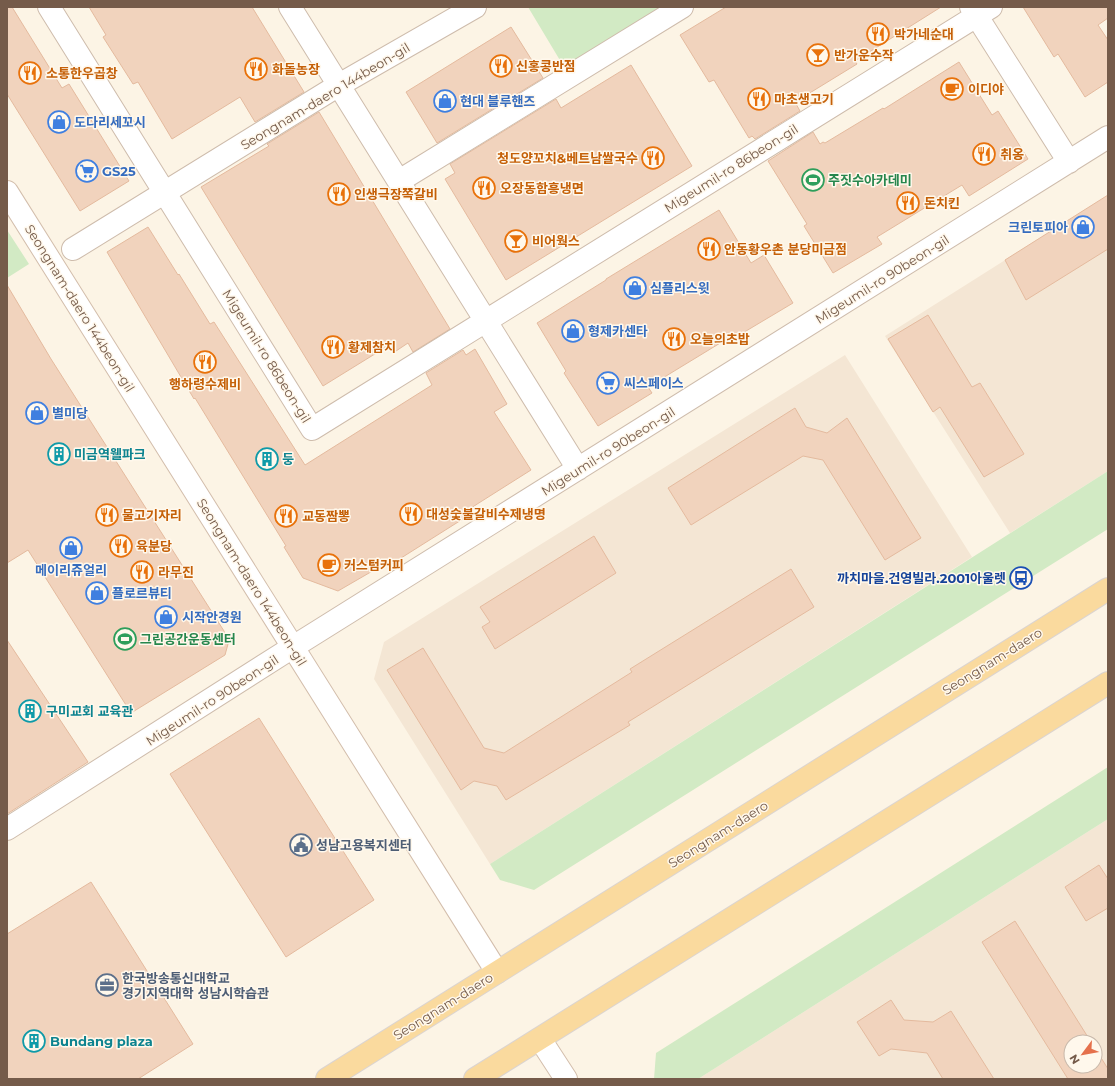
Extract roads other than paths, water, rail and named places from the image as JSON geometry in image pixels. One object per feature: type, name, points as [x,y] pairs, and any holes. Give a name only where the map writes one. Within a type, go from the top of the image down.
[{"type":"main road","name":"Seongnam-daero","points":[[327,1079],[1108,588]]},
{"type":"main road","points":[[475,1079],[1108,684]]},
{"type":"street","points":[[49,7],[165,192]]},
{"type":"street","points":[[290,7],[578,469]]},
{"type":"street","name":"Seongnam-daero 144beon-gil","points":[[73,249],[339,86],[475,7]]},
{"type":"street","points":[[399,181],[682,7]]},
{"type":"street","points":[[979,10],[1069,162]]},
{"type":"street","name":"Migeumil-ro 86beon-gil","points":[[165,192],[312,429],[979,10]]},
{"type":"street","name":"Migeumil-ro 90beon-gil","points":[[7,829],[1108,137]]},
{"type":"street","name":"Seongnam-daero 144beon-gil","points":[[7,192],[497,972]]},
{"type":"street","points":[[540,1039],[566,1079]]},
{"type":"place","name":"박가네순대","points":[[878,34]]},
{"type":"place","name":"반가운수작","points":[[818,55]]},
{"type":"place","name":"신홍콩반점","points":[[501,66]]},
{"type":"place","name":"화돌농장","points":[[256,69]]},
{"type":"place","name":"소통한우곱창","points":[[30,73]]},
{"type":"place","name":"이디야","points":[[952,89]]},
{"type":"place","name":"마초생고기","points":[[759,99]]},
{"type":"place","name":"현대 블루핸즈","points":[[445,101]]},
{"type":"place","name":"도다리세꼬시","points":[[59,122]]},
{"type":"place","name":"취옹","points":[[984,154]]},
{"type":"place","name":"청도양꼬치&베트남쌀국수","points":[[653,158]]},
{"type":"place","name":"GS25","points":[[87,171]]},
{"type":"place","name":"주짓수아카데미","points":[[813,180]]},
{"type":"place","name":"오장동함흥냉면","points":[[484,188]]},
{"type":"place","name":"인생극장쪽갈비","points":[[339,194]]},
{"type":"place","name":"돈치킨","points":[[908,203]]},
{"type":"place","name":"크린토피아","points":[[1083,227]]},
{"type":"place","name":"비어웍스","points":[[516,241]]},
{"type":"place","name":"안동황우촌 분당미금점","points":[[709,249]]},
{"type":"place","name":"심플리스윗","points":[[635,288]]},
{"type":"place","name":"형제카센타","points":[[573,331]]},
{"type":"place","name":"오늘의초밥","points":[[674,339]]},
{"type":"place","name":"황제참치","points":[[333,347]]},
{"type":"place","name":"행하령수제비","points":[[205,362]]},
{"type":"place","name":"씨스페이스","points":[[608,383]]},
{"type":"place","name":"별미당","points":[[37,413]]},
{"type":"place","name":"미금역웰파크","points":[[59,454]]},
{"type":"place","name":"둥","points":[[267,459]]},
{"type":"place","name":"대성숯불갈비수제냉명","points":[[411,514]]},
{"type":"place","name":"물고기자리","points":[[107,515]]},
{"type":"place","name":"교동짬뽕","points":[[286,516]]},
{"type":"place","name":"육분당","points":[[121,546]]},
{"type":"place","name":"메이리쥬얼리","points":[[71,548]]},
{"type":"place","name":"커스텀커피","points":[[329,565]]},
{"type":"place","name":"라무진","points":[[142,572]]},
{"type":"place","name":"까치마을.건영빌라.2001아울렛","points":[[1021,578]]},
{"type":"place","name":"플로르뷰티","points":[[97,593]]},
{"type":"place","name":"시작안경원","points":[[166,617]]},
{"type":"place","name":"그린공간운동센터","points":[[125,639]]},
{"type":"place","name":"구미교회 교육관","points":[[30,711]]},
{"type":"place","name":"성남고용복지센터","points":[[301,845]]},
{"type":"place","name":"한국방송통신대학교 경기지역대학 성남시학습관","points":[[107,985]]},
{"type":"place","name":"Bundang plaza","points":[[34,1041]]}]
